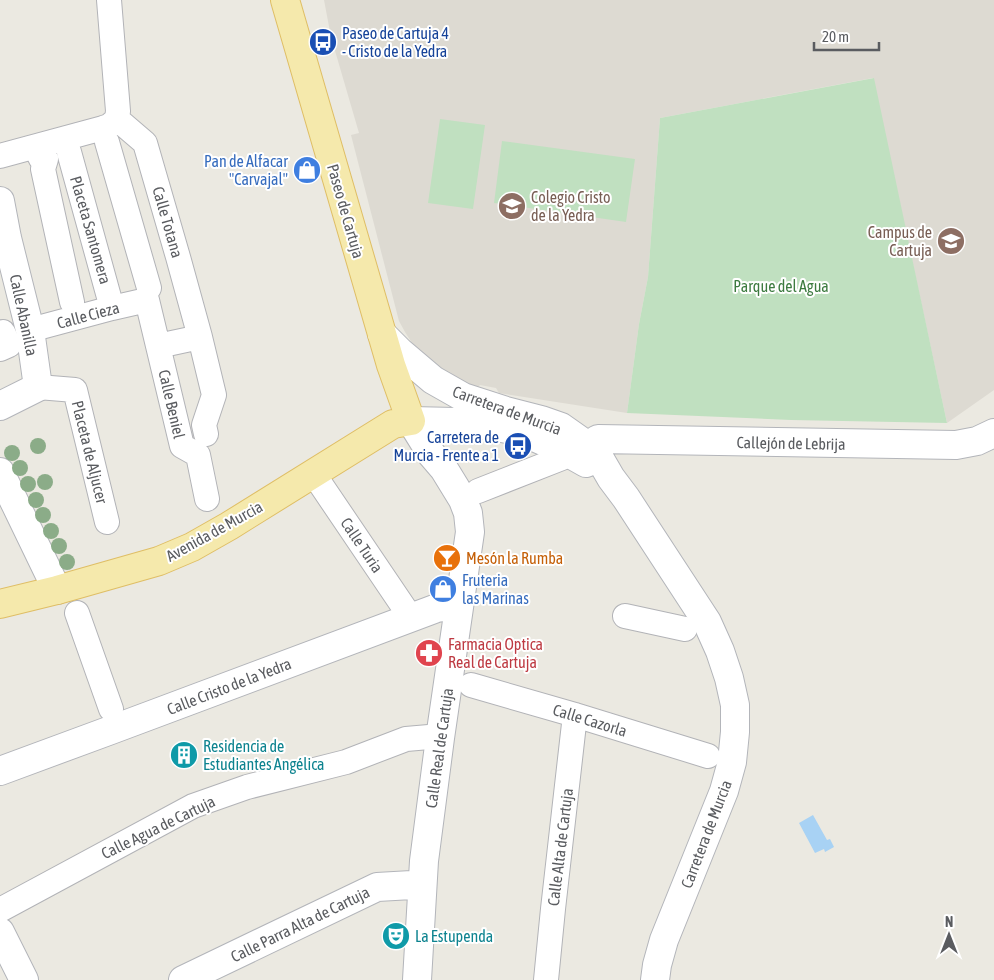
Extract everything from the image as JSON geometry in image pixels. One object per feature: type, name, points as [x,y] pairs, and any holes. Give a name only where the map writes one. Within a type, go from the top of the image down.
[{"type":"main road","name":"Paseo de Cartuja","points":[[285,0],[391,365],[411,421]]},
{"type":"main road","name":"Avenida de Murcia","points":[[0,604],[159,561],[192,547],[393,424],[411,421]]},
{"type":"street","points":[[0,156],[103,128],[109,126],[117,119],[118,111],[109,0]]},
{"type":"street","name":"Calle Totana","points":[[117,119],[145,143],[200,337],[214,395],[204,425],[206,434]]},
{"type":"street","name":"Calle Beniel","points":[[107,142],[147,285],[158,346],[182,446],[198,455],[207,498]]},
{"type":"street","name":"Placeta Santomera","points":[[39,155],[41,160],[46,159],[43,168],[72,302]]},
{"type":"street","name":"Placeta Santomera","points":[[71,159],[112,308]]},
{"type":"street","name":"Calle Abanilla","points":[[0,201],[7,238],[30,330],[38,387]]},
{"type":"street","name":"Calle Cieza","points":[[30,330],[112,308],[147,285],[173,258]]},
{"type":"street","points":[[0,334],[2,332],[9,345],[0,349]]},
{"type":"street","name":"Carretera de Murcia","points":[[382,334],[433,380],[463,397],[561,427],[588,446],[600,459],[610,478],[626,498],[707,622],[720,651],[735,705],[732,762],[724,791],[664,940],[655,980]]},
{"type":"street","points":[[158,346],[200,337]]},
{"type":"street","points":[[0,406],[38,387]]},
{"type":"street","name":"Placeta de Aljucer","points":[[38,387],[75,390],[106,522]]},
{"type":"street","name":"Carretera de Murcia","points":[[411,421],[455,422],[493,426],[525,433],[563,450],[610,478]]},
{"type":"street","name":"Calle Real de Cartuja","points":[[411,421],[463,500],[468,513],[470,532],[424,861],[417,980]]},
{"type":"street","points":[[441,465],[443,442],[448,430],[455,422]]},
{"type":"street","name":"Carretera de Murcia","points":[[525,433],[541,431],[588,446]]},
{"type":"street","name":"Callejón de Lebrija","points":[[588,446],[598,439],[956,445],[977,441],[994,433]]},
{"type":"street","points":[[478,491],[562,458]]},
{"type":"street","points":[[0,472],[57,590]]},
{"type":"street","name":"Calle Turia","points":[[313,473],[405,609],[408,618]]},
{"type":"street","name":"Calle Cristo de la Yedra","points":[[0,771],[408,618],[437,608],[458,608]]},
{"type":"street","points":[[77,613],[111,709]]},
{"type":"street","points":[[625,616],[685,629]]},
{"type":"street","name":"Calle Cazorla","points":[[471,685],[708,756]]},
{"type":"street","name":"Calle Alta de Cartuja","points":[[546,980],[576,715]]},
{"type":"street","name":"Calle Agua de Cartuja","points":[[0,910],[194,806],[247,786],[346,762],[406,739],[429,736],[440,738]]},
{"type":"street","name":"Calle Parra Alta de Cartuja","points":[[183,980],[377,887],[422,886]]},
{"type":"street","points":[[0,932],[24,980]]},
{"type":"shaded area","name":"Colegio Cristo de la Yedra","points":[[324,0],[994,0],[994,390],[947,423],[873,78],[660,118],[648,277],[639,324],[627,413],[499,393],[496,388],[480,385],[478,387],[445,374],[414,346],[399,321],[351,135],[359,133],[331,37]]},
{"type":"green space","name":"Parque del Agua","points":[[874,78],[947,423],[791,420],[627,413],[639,324],[648,277],[660,118]]},
{"type":"green space","points":[[440,119],[485,125],[473,209],[428,203]]},
{"type":"green space","points":[[502,141],[635,159],[626,222],[494,203]]},
{"type":"water","points":[[813,815],[827,840],[830,839],[834,847],[825,852],[824,849],[815,853],[799,823]]},
{"type":"place","name":"Paseo de Cartuja 4 - Cristo de la Yedra","points":[[323,42]]},
{"type":"place","name":"Pan de Alfacar \"Carvajal\"","points":[[307,170]]},
{"type":"place","name":"Colegio Cristo de la Yedra","points":[[512,206]]},
{"type":"place","name":"Campus de Cartuja","points":[[951,241]]},
{"type":"place","name":"Carretera de Murcia - Frente a 1","points":[[518,446]]},
{"type":"place","name":"Mesón la Rumba","points":[[447,558]]},
{"type":"place","name":"Fruteria las Marinas","points":[[443,589]]},
{"type":"place","name":"Farmacia Optica Real de Cartuja","points":[[429,653]]},
{"type":"place","name":"Residencia de Estudiantes Angélica","points":[[184,755]]},
{"type":"place","name":"La Estupenda","points":[[396,936]]}]
